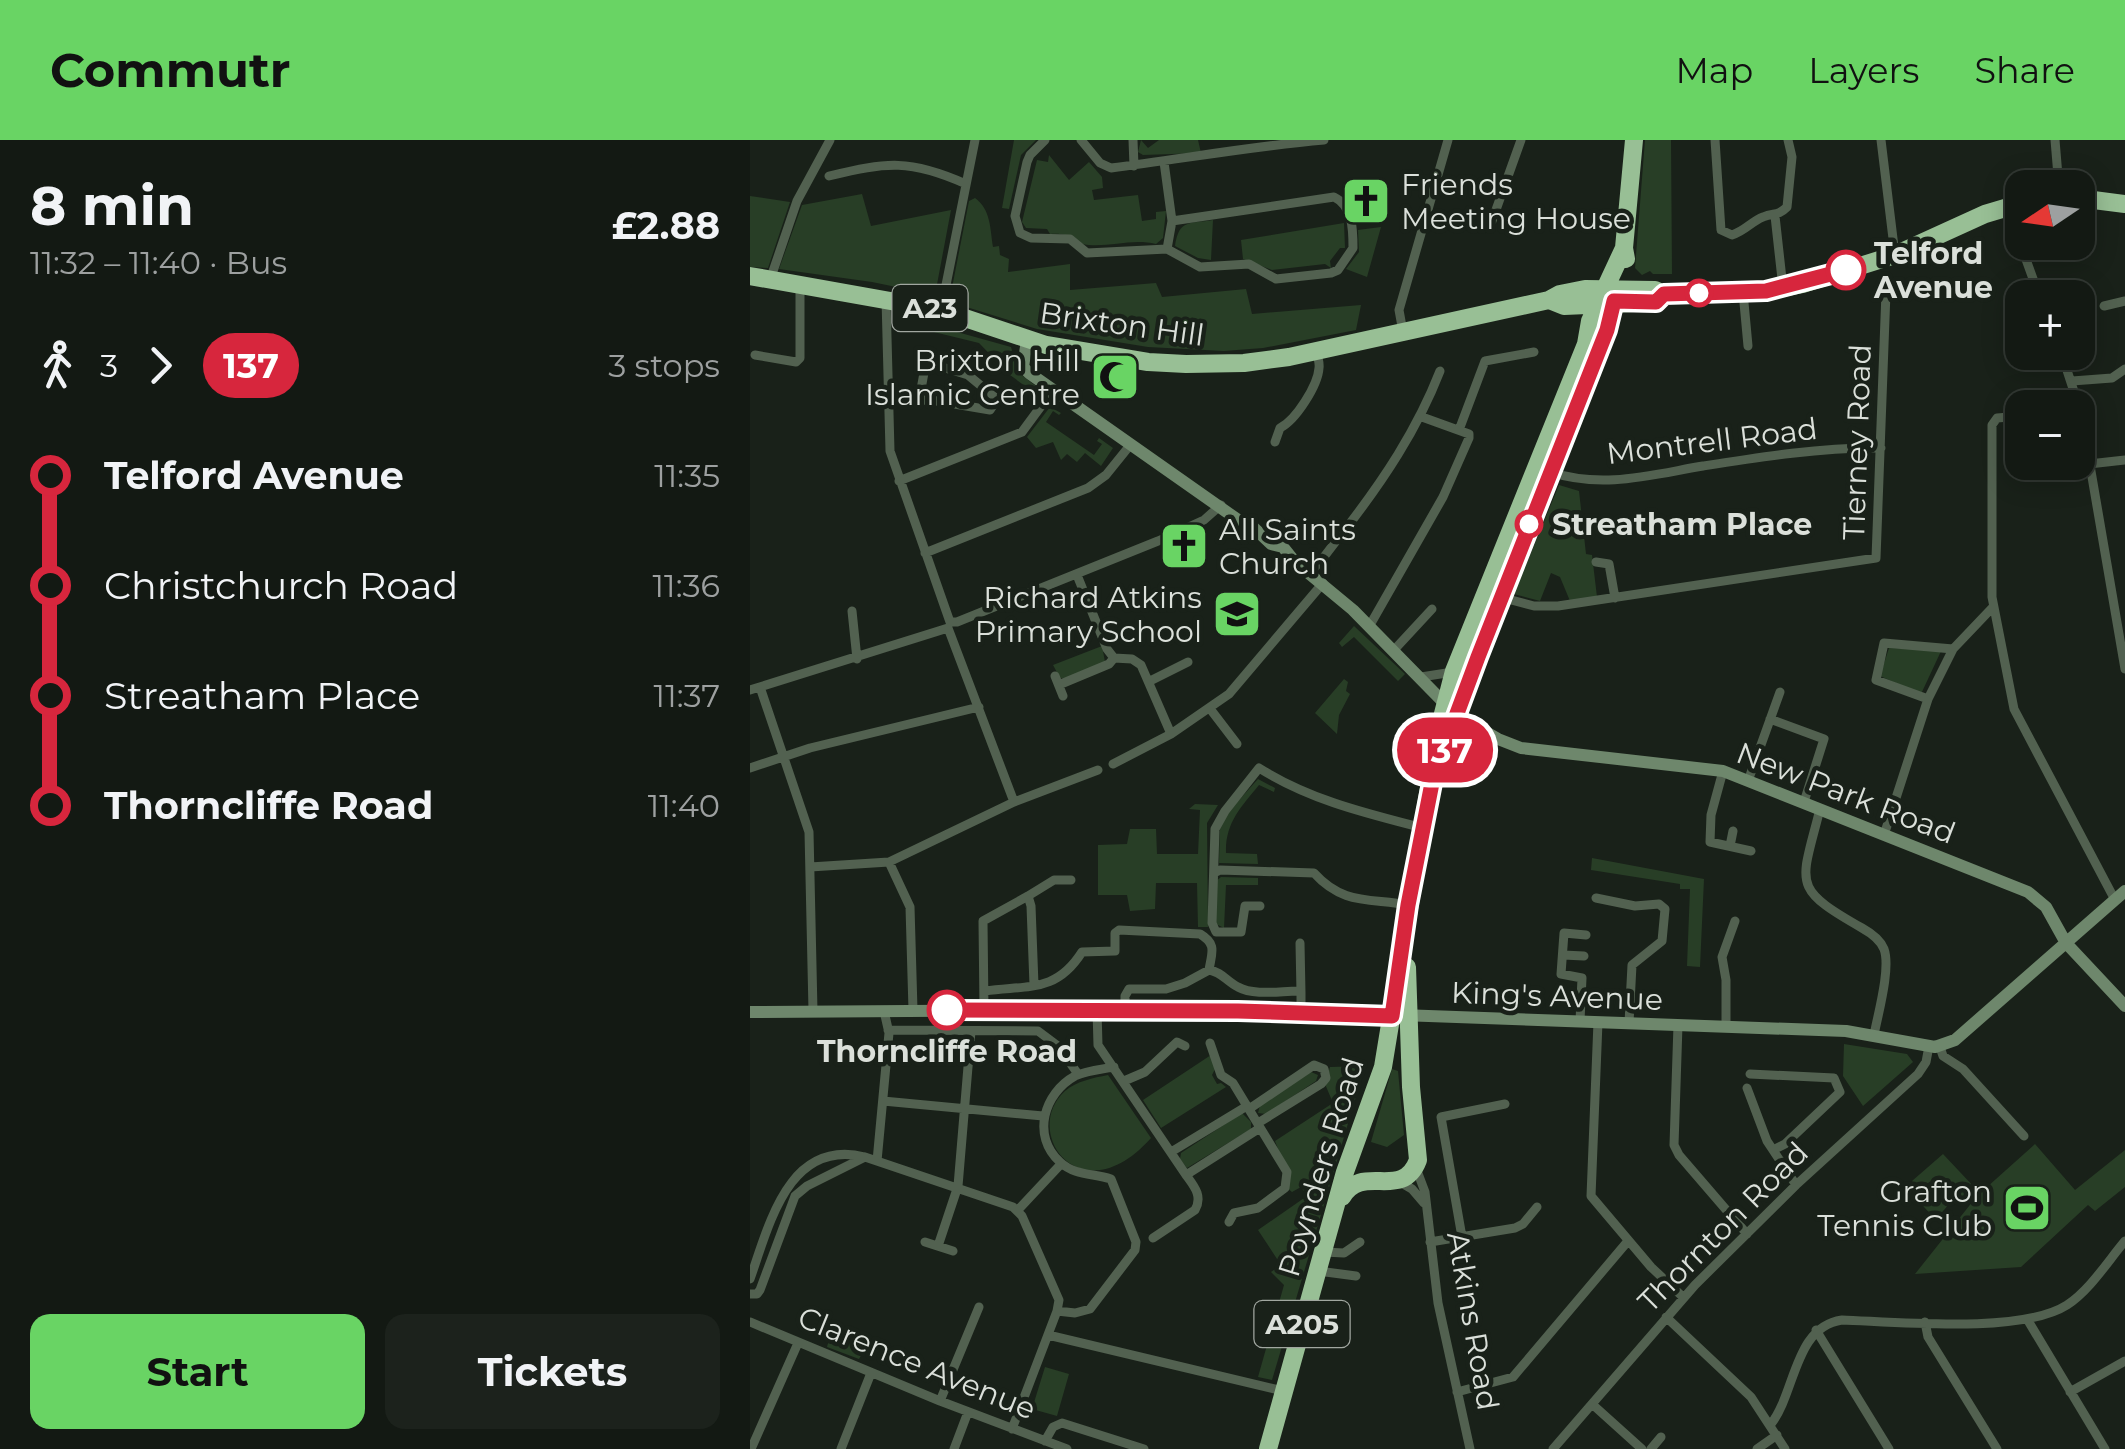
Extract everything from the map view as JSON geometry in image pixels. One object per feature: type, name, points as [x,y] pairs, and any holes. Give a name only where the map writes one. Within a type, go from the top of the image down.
[{"type":"highway","name":"A205","points":[[1449,710],[1586,344],[1609,295],[1624,248],[1634,140]]},
{"type":"highway","points":[[2095,200],[2125,204]]},
{"type":"highway","name":"A23","points":[[1609,295],[1656,302],[1664,294],[1783,288],[1895,255],[2005,209]]},
{"type":"highway","name":"Brixton Hill","points":[[750,276],[800,284],[886,308],[941,310],[1027,340],[1118,357],[1186,364],[1244,363],[1316,351],[1401,324],[1549,300],[1570,291],[1609,295]]},
{"type":"highway","name":"A205","points":[[1449,710],[1454,671],[1550,472],[1607,330],[1609,295]]},
{"type":"highway","name":"Atkins Road","points":[[1416,1167],[1400,1016],[1407,913],[1449,710]]},
{"type":"highway","name":"Poynders Road","points":[[1268,1449],[1345,1172],[1400,1016]]},
{"type":"highway","points":[[1354,1152],[1367,1175],[1387,1181]]},
{"type":"highway","points":[[1339,1199],[1348,1185],[1355,1182],[1406,1178],[1416,1167]]},
{"type":"main road","name":"New Park Road","points":[[1027,340],[1023,367],[1238,520],[1252,526],[1270,544],[1283,548],[1370,625],[1449,710],[1521,748],[1723,772],[2036,897],[2066,943],[2125,1006]]},
{"type":"main road","points":[[1935,1046],[1955,1040],[2120,895]]},
{"type":"main road","name":"King's Avenue","points":[[750,1012],[1301,1012],[1726,1026],[1874,1034],[1935,1046]]},
{"type":"street","points":[[941,310],[976,140]]},
{"type":"street","points":[[1045,140],[1027,162],[1015,216],[1020,234],[1031,238],[1070,239],[1087,254],[1167,249],[1200,267],[1244,263],[1282,280],[1331,274],[1353,248],[1348,210],[1345,203],[1334,197],[1172,221]]},
{"type":"street","points":[[1080,140],[1103,166],[1120,168],[1240,152],[1266,142],[1324,140]]},
{"type":"street","points":[[1133,140],[1134,166]]},
{"type":"street","points":[[1401,324],[1448,140]]},
{"type":"street","points":[[1492,222],[1520,140]]},
{"type":"street","points":[[1715,140],[1721,230],[1725,234],[1739,233],[1762,217],[1775,216],[1787,207],[1792,157],[1788,140]]},
{"type":"street","points":[[1881,140],[1895,255]]},
{"type":"street","points":[[2054,140],[2057,170]]},
{"type":"street","points":[[770,280],[797,202],[829,141]]},
{"type":"street","points":[[1164,162],[1172,221],[1167,249]]},
{"type":"street","points":[[830,176],[897,163],[941,173],[966,184]]},
{"type":"street","points":[[1775,216],[1783,288]]},
{"type":"street","points":[[755,355],[796,362],[800,358],[800,284]]},
{"type":"street","points":[[1743,292],[1748,346]]},
{"type":"street","name":"Tierney Road","points":[[1493,595],[1544,607],[1874,559],[1878,552],[1886,292]]},
{"type":"street","points":[[2104,306],[2125,300]]},
{"type":"street","points":[[886,308],[890,451],[1014,802]]},
{"type":"street","points":[[1275,442],[1280,428],[1290,423],[1307,398],[1320,368],[1316,351]]},
{"type":"street","points":[[1459,430],[1486,361],[1534,352]]},
{"type":"street","points":[[886,401],[919,400],[990,410],[997,399],[968,375],[926,362],[919,400]]},
{"type":"street","points":[[2072,381],[2112,378],[2125,369]]},
{"type":"street","points":[[1309,573],[1363,506],[1422,417],[1440,370]]},
{"type":"street","points":[[2068,370],[2074,390]]},
{"type":"street","points":[[900,481],[1022,432],[1053,390]]},
{"type":"street","points":[[2005,416],[1992,425],[1993,607],[2017,717],[2120,895]]},
{"type":"street","points":[[1370,625],[1443,498],[1470,438],[1469,434],[1422,417]]},
{"type":"street","points":[[925,554],[1088,488],[1106,475],[1130,444]]},
{"type":"street","name":"Montrell Road","points":[[1550,472],[1618,482],[1731,462],[1881,448]]},
{"type":"street","points":[[2095,463],[2125,460]]},
{"type":"street","points":[[2092,480],[2125,669]]},
{"type":"street","points":[[814,1011],[809,832],[755,688],[857,659],[950,625],[1204,520],[1221,505]]},
{"type":"street","points":[[1596,562],[1609,564],[1615,598]]},
{"type":"street","points":[[1077,575],[1114,658],[1138,662],[1171,734]]},
{"type":"street","points":[[1113,764],[1211,710],[1323,583]]},
{"type":"street","points":[[1884,834],[1928,699],[1953,649],[1993,607]]},
{"type":"street","points":[[1394,650],[1432,609]]},
{"type":"street","points":[[852,611],[857,659]]},
{"type":"street","points":[[1928,699],[1876,680],[1884,644],[1953,649]]},
{"type":"street","points":[[1063,696],[1058,680],[1110,664],[1114,658]]},
{"type":"street","points":[[1150,681],[1188,662]]},
{"type":"street","points":[[1421,677],[1438,677],[1454,671]]},
{"type":"street","points":[[1748,781],[1780,692]]},
{"type":"street","points":[[750,768],[979,707]]},
{"type":"street","points":[[1211,710],[1237,744]]},
{"type":"street","points":[[1770,718],[1824,739],[1804,802]]},
{"type":"street","points":[[1260,906],[1245,906],[1240,932],[1216,932],[1212,923],[1212,852],[1218,820],[1260,768],[1303,792],[1351,810],[1422,828]]},
{"type":"street","points":[[810,867],[889,862],[1014,802],[1098,770]]},
{"type":"street","points":[[1723,772],[1710,840],[1713,844],[1751,851]]},
{"type":"street","points":[[1820,809],[1806,869],[1808,886],[1816,900],[1871,933],[1885,951],[1874,1034]]},
{"type":"street","points":[[1730,846],[1733,831]]},
{"type":"street","points":[[889,862],[910,907],[913,1010]]},
{"type":"street","points":[[1214,873],[1314,873],[1330,890],[1345,897],[1407,913]]},
{"type":"street","points":[[984,1010],[983,921],[1054,880],[1070,880]]},
{"type":"street","points":[[1028,896],[1032,906],[1034,985]]},
{"type":"street","points":[[1596,898],[1666,908],[1662,941],[1632,965],[1629,1023]]},
{"type":"street","points":[[1726,1026],[1722,956],[1735,921]]},
{"type":"street","points":[[985,990],[1059,979],[1070,971],[1082,952],[1115,951],[1115,932],[1119,930],[1200,934],[1210,940],[1213,952],[1209,970]]},
{"type":"street","points":[[1580,1022],[1582,978],[1561,974],[1562,955],[1564,933],[1586,935]]},
{"type":"street","points":[[1300,943],[1301,1012]]},
{"type":"street","points":[[1562,955],[1584,956]]},
{"type":"street","points":[[1124,1010],[1124,996],[1130,989],[1176,986],[1209,970],[1250,991],[1301,993]]},
{"type":"street","points":[[876,1161],[888,1030],[884,1010]]},
{"type":"street","points":[[1097,1010],[1098,1045],[1197,1191],[1195,1210],[1153,1238]]},
{"type":"street","points":[[1598,1022],[1590,1196],[1684,1298]]},
{"type":"street","points":[[1678,1025],[1674,1145],[1678,1155],[1747,1234]]},
{"type":"street","points":[[888,1030],[1038,1031],[1058,1046],[1078,1074]]},
{"type":"street","points":[[938,1246],[958,1186],[971,1031]]},
{"type":"street","points":[[1124,1081],[1146,1072],[1177,1042],[1186,1046]]},
{"type":"street","points":[[1210,1043],[1221,1076],[1233,1083],[1287,1172],[1285,1188],[1258,1208],[1234,1213],[1229,1222]]},
{"type":"street","points":[[1935,1046],[1962,1069],[2024,1136]]},
{"type":"street","name":"Thornton Road","points":[[1553,1449],[1684,1298],[1796,1185],[1918,1074],[1935,1046]]},
{"type":"street","points":[[1171,1152],[1314,1065],[1324,1069],[1326,1078],[1321,1084],[1186,1175]]},
{"type":"street","points":[[1057,1311],[1075,1313],[1090,1308],[1136,1250],[1111,1180],[1084,1176],[1061,1164],[1044,1135],[1043,1116],[1056,1090],[1078,1074],[1114,1066]]},
{"type":"street","points":[[1750,1074],[1834,1078],[1840,1086],[1836,1098],[1785,1144],[1773,1150]]},
{"type":"street","points":[[1747,1088],[1767,1141],[1796,1185]]},
{"type":"street","points":[[883,1101],[1043,1116]]},
{"type":"street","points":[[1462,1236],[1441,1118],[1505,1104]]},
{"type":"street","points":[[750,1279],[776,1206],[792,1180],[808,1166],[831,1157],[865,1157],[958,1186],[1018,1210],[1058,1300],[1012,1429]]},
{"type":"street","points":[[750,1294],[760,1290],[795,1196],[865,1157]]},
{"type":"street","points":[[1018,1210],[1061,1164]]},
{"type":"street","name":"Atkins Road","points":[[1416,1167],[1424,1192],[1437,1294],[1470,1449]]},
{"type":"street","name":"Atkins Road","points":[[1387,1181],[1412,1189],[1424,1202]]},
{"type":"street","points":[[1430,1242],[1519,1227],[1536,1207]]},
{"type":"street","points":[[1457,1392],[1513,1377],[1628,1241]]},
{"type":"street","points":[[1771,1424],[1816,1330],[1842,1320],[1924,1322],[2027,1318],[2050,1313],[2071,1302],[2125,1241]]},
{"type":"street","points":[[925,1242],[953,1251]]},
{"type":"street","points":[[1324,1252],[1344,1254],[1360,1242]]},
{"type":"street","points":[[1318,1272],[1356,1276]]},
{"type":"street","points":[[940,1401],[979,1307]]},
{"type":"street","points":[[1666,1317],[1740,1386],[1771,1424],[1785,1449]]},
{"type":"street","points":[[2027,1318],[2104,1449]]},
{"type":"street","name":"Clarence Avenue","points":[[750,1322],[1067,1449]]},
{"type":"street","points":[[1924,1322],[1928,1336],[1997,1449]]},
{"type":"street","points":[[1816,1330],[1890,1449]]},
{"type":"street","points":[[1048,1336],[1283,1391]]},
{"type":"street","points":[[751,1449],[798,1343]]},
{"type":"street","points":[[2070,1392],[2125,1361]]},
{"type":"street","points":[[841,1449],[870,1373]]},
{"type":"street","points":[[1592,1404],[1642,1449]]},
{"type":"street","points":[[954,1449],[968,1412]]},
{"type":"street","points":[[1045,1441],[1053,1427],[1062,1424],[1147,1448]]},
{"type":"street","points":[[1757,1449],[1777,1435]]},
{"type":"street","points":[[1651,1449],[1661,1437]]},
{"type":"green space","points":[[1014,140],[1036,140],[1021,155],[1009,209],[1002,208]]},
{"type":"green space","points":[[1141,140],[1148,148],[1159,140],[1198,140],[1201,153],[1143,155],[1138,152]]},
{"type":"green space","points":[[1645,140],[1671,140],[1672,274],[1650,271],[1642,275],[1635,268]]},
{"type":"green space","points":[[1049,155],[1069,180],[1089,162],[1102,177],[1103,188],[1092,190],[1094,200],[1138,195],[1142,221],[1156,219],[1156,212],[1166,211],[1163,238],[1156,244],[1089,245],[1050,234],[1047,229],[1026,228],[1022,222],[1037,160],[1048,162]]},
{"type":"green space","points":[[862,194],[871,226],[951,210],[935,295],[779,269],[802,205]]},
{"type":"green space","points":[[750,196],[790,202],[768,268],[750,267]]},
{"type":"green space","points":[[975,198],[987,214],[993,247],[999,246],[1000,255],[1009,259],[1008,272],[1070,264],[1070,290],[1156,283],[1162,297],[1246,289],[1252,314],[1361,305],[1356,330],[1263,348],[1224,351],[1148,347],[1037,329],[960,305],[950,298],[969,201]]},
{"type":"green space","points":[[1213,220],[1211,260],[1175,246],[1182,227]]},
{"type":"green space","points":[[1344,223],[1345,248],[1340,248],[1330,261],[1331,268],[1325,264],[1272,270],[1243,259],[1241,240]]},
{"type":"green space","points":[[1381,227],[1367,277],[1346,269],[1359,252],[1358,230]]},
{"type":"green space","points":[[896,315],[1011,347],[1019,373],[1042,391],[1040,397],[1010,375],[979,343],[896,326]]},
{"type":"green space","points":[[1050,407],[1061,413],[1053,411],[1046,422],[1094,455],[1102,444],[1097,441],[1099,438],[1113,448],[1101,466],[1085,453],[1077,462],[1067,454],[1061,460],[1053,442],[1036,448],[1027,437]]},
{"type":"green space","points":[[1559,485],[1579,491],[1586,554],[1592,555],[1597,597],[1570,601],[1560,577],[1551,573],[1540,601],[1514,594]]},
{"type":"green space","points":[[1354,626],[1405,674],[1398,681],[1354,637],[1342,647],[1339,643]]},
{"type":"green space","points":[[1102,646],[1105,662],[1060,678],[1053,665]]},
{"type":"green space","points":[[1889,648],[1942,649],[1921,694],[1880,676]]},
{"type":"green space","points":[[1344,679],[1350,694],[1339,715],[1337,734],[1315,713]]},
{"type":"green space","points":[[1258,779],[1275,788],[1274,792],[1259,785],[1246,801],[1231,824],[1226,853],[1257,854],[1258,864],[1219,863],[1220,821]]},
{"type":"green space","points":[[1195,804],[1218,805],[1207,823],[1208,927],[1198,927],[1197,883],[1156,883],[1155,909],[1130,911],[1127,895],[1098,895],[1098,845],[1127,844],[1130,829],[1156,829],[1157,854],[1198,854],[1200,810],[1189,809]]},
{"type":"green space","points":[[1592,858],[1704,879],[1700,967],[1687,966],[1690,889],[1680,889],[1680,884],[1591,870]]},
{"type":"green space","points":[[1221,877],[1258,878],[1258,885],[1226,885],[1224,928],[1216,924],[1216,881]]},
{"type":"green space","points":[[1844,1044],[1907,1054],[1913,1062],[1863,1106],[1843,1076]]},
{"type":"green space","points":[[1211,1055],[1215,1069],[1212,1075],[1217,1084],[1226,1087],[1161,1128],[1143,1100]]},
{"type":"green space","points":[[1365,1066],[1272,1380],[1258,1377],[1284,1285],[1271,1272],[1281,1265],[1258,1230],[1307,1196],[1301,1187],[1292,1192],[1286,1187],[1290,1180],[1275,1141],[1333,1103],[1325,1084],[1330,1067]]},
{"type":"green space","points":[[1392,1069],[1398,1071],[1404,1135],[1387,1147],[1371,1142]]},
{"type":"green space","points":[[1311,1072],[1318,1075],[1316,1081],[1266,1114],[1258,1113],[1260,1105]]},
{"type":"green space","points":[[1108,1075],[1151,1138],[1125,1160],[1102,1170],[1081,1169],[1065,1160],[1054,1145],[1050,1127],[1053,1108],[1070,1088]]},
{"type":"green space","points":[[1242,1113],[1251,1122],[1251,1129],[1187,1168],[1180,1159],[1181,1153]]},
{"type":"green space","name":"Grafton Tennis Club","points":[[2035,1144],[2075,1190],[2125,1150],[2125,1187],[2095,1211],[2088,1205],[2021,1267],[1915,1274],[1977,1196]]},
{"type":"green space","points":[[1943,1154],[1975,1188],[1963,1206],[1953,1199],[1936,1220],[1912,1194],[1918,1188],[1912,1181]]},
{"type":"green space","points":[[832,1328],[869,1342],[859,1359],[827,1347]]},
{"type":"green space","points":[[1045,1367],[1069,1374],[1057,1416],[1032,1409]]},
{"type":"bus line","name":"137","points":[[947,1010],[1392,1016],[1408,905],[1433,778],[1607,330],[1614,301],[1656,302],[1664,294],[1766,291],[1846,270]]},
{"type":"place","name":"Friends Meeting House","points":[[1366,201]]},
{"type":"place","name":"Telford Avenue","points":[[1846,270]]},
{"type":"place","name":"Brixton Hill Islamic Centre","points":[[1115,377]]},
{"type":"place","name":"Streatham Place","points":[[1529,524]]},
{"type":"place","name":"All Saints Church","points":[[1184,546]]},
{"type":"place","name":"Richard Atkins Primary School","points":[[1237,614]]},
{"type":"place","name":"Thorncliffe Road","points":[[947,1010]]},
{"type":"place","name":"Grafton Tennis Club","points":[[2027,1208]]}]
